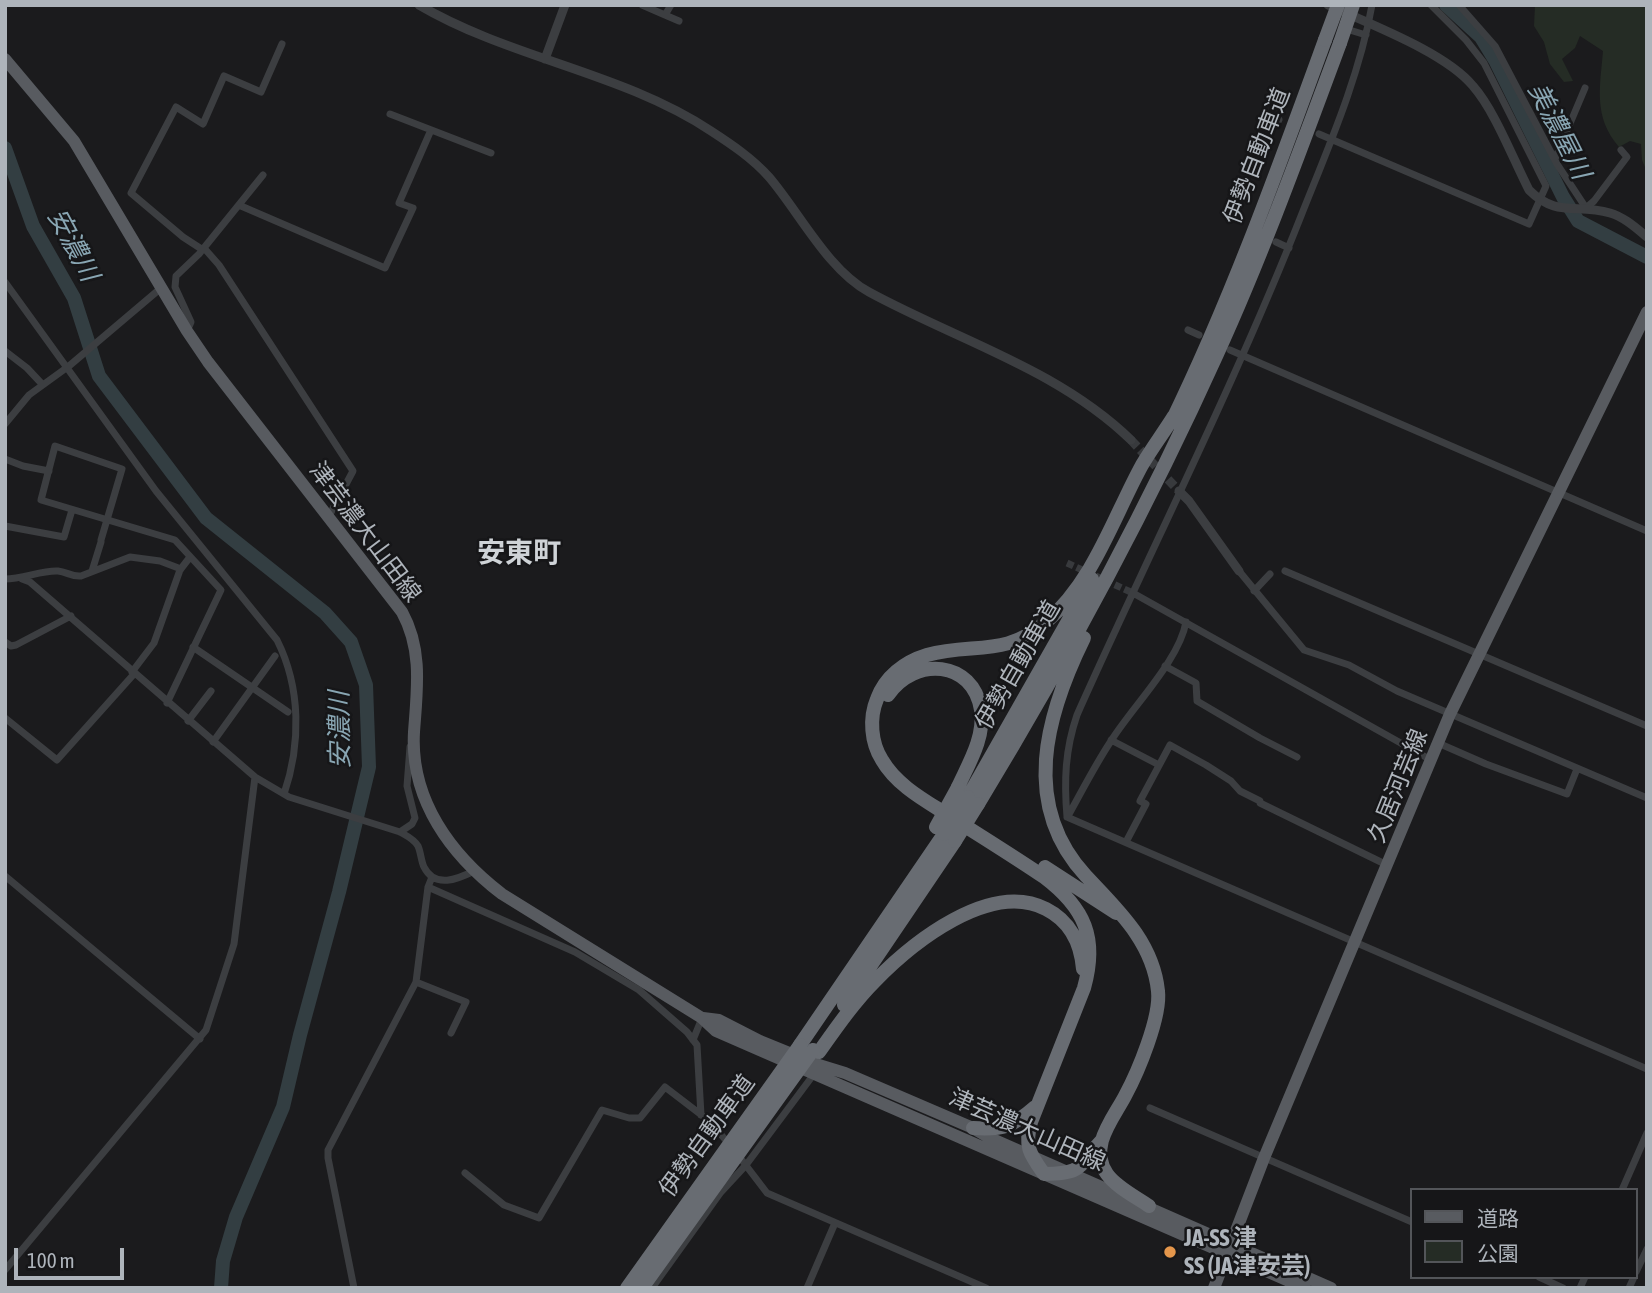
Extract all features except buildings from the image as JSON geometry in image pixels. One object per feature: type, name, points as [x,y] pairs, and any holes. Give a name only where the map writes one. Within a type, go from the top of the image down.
[{"type":"highway","name":"伊勢自動車道","points":[[968,796],[1096,598],[1141,513],[1217,354],[1248,281],[1333,42],[1338,5]]},
{"type":"highway","name":"伊勢自動車道","points":[[642,1288],[811,1049],[968,796],[1079,604],[1174,416],[1333,42],[1353,5]]},
{"type":"highway","points":[[1102,1140],[1081,1166],[1070,1173],[1044,1174],[1031,1156],[1027,1145],[1038,1103],[1084,988],[1091,960],[1089,936],[1083,920],[1069,899],[1044,877],[899,782],[877,752],[873,735],[874,708],[886,682],[909,662],[936,653],[1002,646],[1033,633],[1050,619],[1070,597],[1095,561],[1143,464],[1174,416]]},
{"type":"highway","points":[[1141,513],[1128,549],[1064,682],[1048,732],[1044,761],[1048,799],[1061,838],[1084,874],[1139,936],[1151,960],[1157,984],[1157,1017],[1125,1096],[1108,1122],[1102,1140],[1102,1163],[1108,1177],[1149,1206]]},
{"type":"highway","points":[[945,834],[968,796],[981,710],[976,694],[961,677],[931,668],[916,671],[903,678],[892,689],[882,713],[883,742],[894,763],[911,780],[942,802],[1100,904],[1126,919]]},
{"type":"highway","name":"伊勢自動車道","points":[[627,1288],[811,1049],[871,943],[945,834]]},
{"type":"highway","points":[[811,1049],[906,952],[957,918],[996,903],[1030,903],[1050,910],[1061,919],[1078,943],[1083,963],[1084,988]]},
{"type":"highway","points":[[973,1128],[1007,1127],[1023,1118],[1038,1103]]},
{"type":"main road","name":"津芸濃大山田線","points":[[5,59],[75,141],[159,290],[247,415],[395,600],[409,624],[418,676],[414,734],[416,769],[427,804],[447,839],[474,871],[578,947],[702,1018],[716,1031],[1044,1174],[1331,1288]]},
{"type":"main road","name":"久居河芸線","points":[[1213,1288],[1264,1158],[1450,714],[1647,312]]},
{"type":"main road","name":"津芸濃大山田線","points":[[702,1018],[719,1020],[760,1041],[845,1073],[1149,1206],[1305,1288]]},
{"type":"street","points":[[419,5],[483,37],[656,101],[708,129],[754,162],[768,176],[834,261],[866,291],[1057,384],[1099,413],[1131,440]]},
{"type":"street","points":[[545,59],[565,5]]},
{"type":"street","points":[[642,5],[679,21]]},
{"type":"street","points":[[665,15],[671,5]]},
{"type":"street","points":[[1328,5],[1440,58],[1463,75],[1482,97],[1529,190],[1540,201],[1554,208],[1583,208],[1618,215],[1647,237]]},
{"type":"street","points":[[1067,817],[1065,774],[1072,730],[1289,247],[1332,139],[1366,35],[1372,5]]},
{"type":"street","points":[[1319,134],[1529,224],[1546,186],[1484,63],[1466,40],[1431,5]]},
{"type":"street","points":[[1459,5],[1495,46],[1583,208]]},
{"type":"street","points":[[1323,21],[1366,35]]},
{"type":"street","points":[[282,44],[261,92],[224,76],[203,124],[176,107],[131,193],[183,237],[203,249],[219,265],[353,471],[329,516]]},
{"type":"street","points":[[1555,159],[1585,88]]},
{"type":"street","points":[[390,114],[491,153]]},
{"type":"street","points":[[241,206],[386,268],[412,208],[398,203],[431,130]]},
{"type":"street","points":[[1583,208],[1594,201],[1627,157],[1621,150]]},
{"type":"street","points":[[187,331],[191,322],[175,287],[175,279],[241,206],[263,175]]},
{"type":"street","points":[[1276,242],[1289,247]]},
{"type":"street","points":[[5,282],[163,500],[273,635],[284,655],[293,691],[296,720],[286,796]]},
{"type":"street","points":[[5,424],[21,403],[42,384],[68,367],[159,290]]},
{"type":"street","points":[[1188,330],[1199,335]]},
{"type":"street","points":[[1230,350],[1647,531]]},
{"type":"street","points":[[5,351],[42,384]]},
{"type":"street","points":[[92,571],[107,520],[122,469],[55,446],[41,500],[72,510],[107,520],[175,540],[221,590],[167,703]]},
{"type":"street","points":[[5,459],[49,471]]},
{"type":"street","points":[[1179,491],[1254,591],[1304,650],[1349,665],[1397,691],[1647,798]]},
{"type":"street","points":[[5,526],[64,537],[72,510]]},
{"type":"street","points":[[5,579],[22,579],[59,571],[75,577],[130,557],[160,561],[181,569]]},
{"type":"street","points":[[5,718],[57,761],[133,673],[154,643],[181,569],[190,557]]},
{"type":"street","points":[[1285,571],[1647,726]]},
{"type":"street","points":[[1254,591],[1270,573]]},
{"type":"street","points":[[22,579],[30,582],[255,777],[286,796],[400,832],[416,843],[430,875],[416,982],[328,1150],[354,1288]]},
{"type":"street","points":[[1133,593],[1431,761]]},
{"type":"street","points":[[5,642],[16,645],[71,617]]},
{"type":"street","points":[[1067,817],[1111,740],[1165,666],[1186,622]]},
{"type":"street","points":[[193,646],[288,712]]},
{"type":"street","points":[[213,742],[275,656]]},
{"type":"street","points":[[1165,666],[1196,683],[1196,701],[1297,757]]},
{"type":"street","points":[[188,721],[211,691]]},
{"type":"street","points":[[400,832],[414,821],[407,779],[408,756],[414,734]]},
{"type":"street","points":[[1111,740],[1159,765]]},
{"type":"street","points":[[1438,743],[1567,794],[1577,769]]},
{"type":"street","points":[[1126,842],[1146,804],[1140,801],[1170,745],[1231,781],[1240,791],[1260,803],[1388,865]]},
{"type":"street","points":[[5,1270],[206,1030],[234,944],[255,777]]},
{"type":"street","points":[[1067,817],[1647,1069]]},
{"type":"street","points":[[430,875],[446,881],[474,871]]},
{"type":"street","points":[[5,876],[200,1040]]},
{"type":"street","points":[[428,887],[578,947],[639,990],[697,1045],[701,1115]]},
{"type":"street","points":[[416,982],[466,1002],[451,1033]]},
{"type":"street","points":[[693,1040],[702,1018]]},
{"type":"street","points":[[652,1288],[721,1192],[746,1165],[814,1074]]},
{"type":"street","points":[[465,1173],[499,1202],[539,1218],[602,1110],[629,1118],[640,1118],[665,1087],[721,1134],[767,1193],[986,1288]]},
{"type":"street","points":[[1150,1108],[1410,1221]]},
{"type":"street","points":[[1623,1188],[1647,1133]]},
{"type":"street","points":[[807,1288],[835,1223]]},
{"type":"street","points":[[1638,1268],[1647,1249]]},
{"type":"street","points":[[1543,1279],[1563,1288]]},
{"type":"green space","points":[[1535,5],[1647,5],[1647,172],[1642,160],[1641,144],[1630,141],[1619,147],[1605,124],[1600,101],[1603,51],[1580,36],[1575,48],[1562,59],[1573,81],[1564,82],[1550,64],[1544,42],[1534,26]]},
{"type":"waterway","name":"美濃屋川","points":[[1446,5],[1481,37],[1578,221],[1647,257]]},
{"type":"waterway","name":"安濃川","points":[[5,148],[33,226],[74,298],[99,376],[206,518],[325,613],[351,642],[366,685],[369,767],[339,892],[283,1107],[236,1217],[223,1261],[221,1288]]},
{"type":"tunnel","points":[[1131,440],[1179,491]]},
{"type":"tunnel","points":[[1067,563],[1133,593]]},
{"type":"place","name":"JA-SS 津 SS (JA津安芸)","points":[[1170,1252]]},
{"type":"district","name":"安東町","points":[[519,553]]}]
